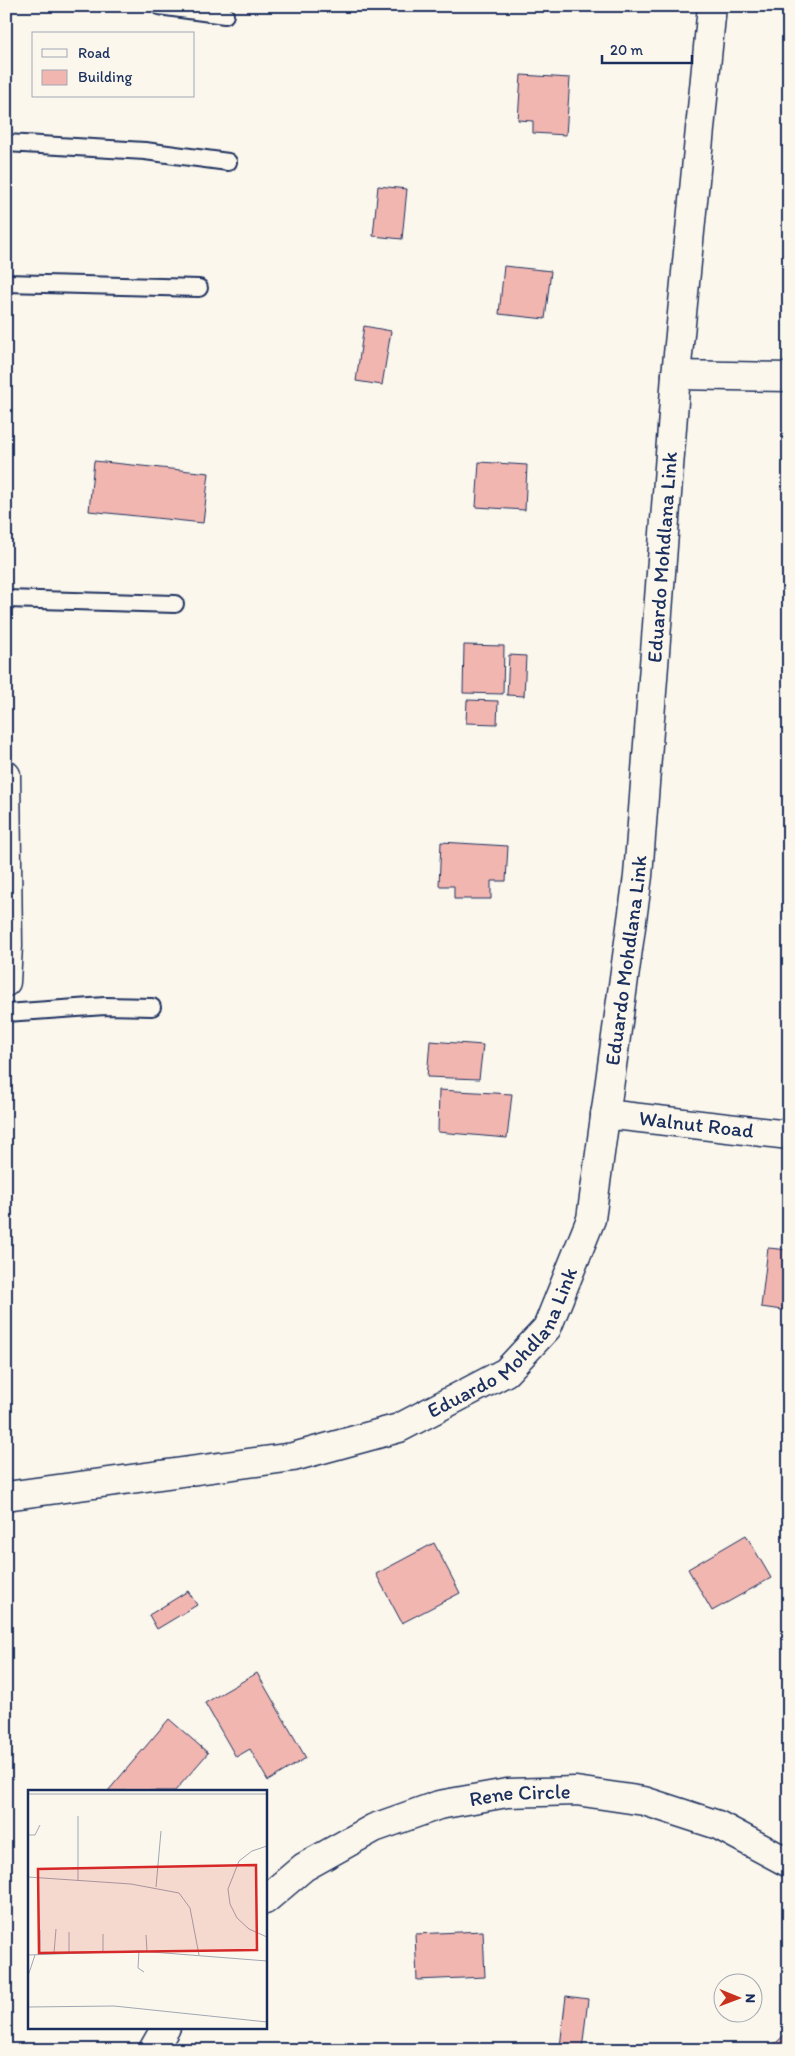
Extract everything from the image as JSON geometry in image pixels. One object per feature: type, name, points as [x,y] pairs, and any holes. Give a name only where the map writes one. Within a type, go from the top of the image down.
[{"type":"street","name":"Eduardo Mohdlana Link","points":[[6,1496],[293,1458],[399,1428],[506,1372],[547,1328],[591,1219],[638,876],[676,375],[712,6]]},
{"type":"street","points":[[676,375],[789,377]]},
{"type":"street","points":[[6,775],[6,982]]},
{"type":"street","name":"Walnut Road","points":[[605,1114],[789,1135]]},
{"type":"street","name":"Rene Circle","points":[[266,1899],[304,1867],[374,1828],[439,1805],[507,1793],[576,1792],[644,1801],[718,1825],[789,1863]]},
{"type":"street","points":[[153,2050],[165,2028]]},
{"type":"lane","points":[[159,6],[225,14]]},
{"type":"lane","points":[[6,143],[145,151],[228,162]]},
{"type":"lane","points":[[6,283],[199,288]]},
{"type":"lane","points":[[6,598],[175,604]]},
{"type":"lane","points":[[6,1013],[106,1006],[152,1007]]},
{"type":"building","points":[[521,75],[570,78],[566,135],[533,133],[533,121],[518,120]]},
{"type":"building","points":[[378,186],[407,189],[402,239],[373,236]]},
{"type":"building","points":[[504,266],[551,271],[545,319],[499,314]]},
{"type":"building","points":[[364,326],[391,331],[382,385],[356,381]]},
{"type":"building","points":[[94,461],[209,473],[203,523],[89,511]]},
{"type":"building","points":[[479,462],[527,465],[525,510],[476,507]]},
{"type":"building","points":[[464,645],[504,646],[503,694],[463,693]]},
{"type":"building","points":[[509,655],[526,656],[524,696],[507,695]]},
{"type":"building","points":[[467,700],[498,701],[497,724],[466,723]]},
{"type":"building","points":[[441,842],[508,846],[506,881],[491,881],[491,899],[454,899],[454,886],[439,886]]},
{"type":"building","points":[[430,1041],[483,1045],[479,1079],[427,1077]]},
{"type":"building","points":[[439,1090],[512,1094],[507,1138],[438,1132]]},
{"type":"building","points":[[768,1248],[789,1250],[789,1311],[761,1307]]},
{"type":"building","points":[[746,1535],[771,1578],[712,1611],[688,1569]]},
{"type":"building","points":[[434,1543],[460,1593],[402,1623],[376,1574]]},
{"type":"building","points":[[188,1591],[197,1605],[157,1629],[149,1615]]},
{"type":"building","points":[[257,1673],[306,1758],[268,1781],[250,1749],[236,1757],[205,1703]]},
{"type":"building","points":[[169,1719],[208,1753],[176,1790],[109,1790]]},
{"type":"building","points":[[483,1931],[485,1977],[417,1980],[415,1934]]},
{"type":"building","points":[[566,1996],[588,1999],[582,2050],[560,2047]]},
{"type":"building","points":[[789,2031],[789,2050],[768,2050]]}]
